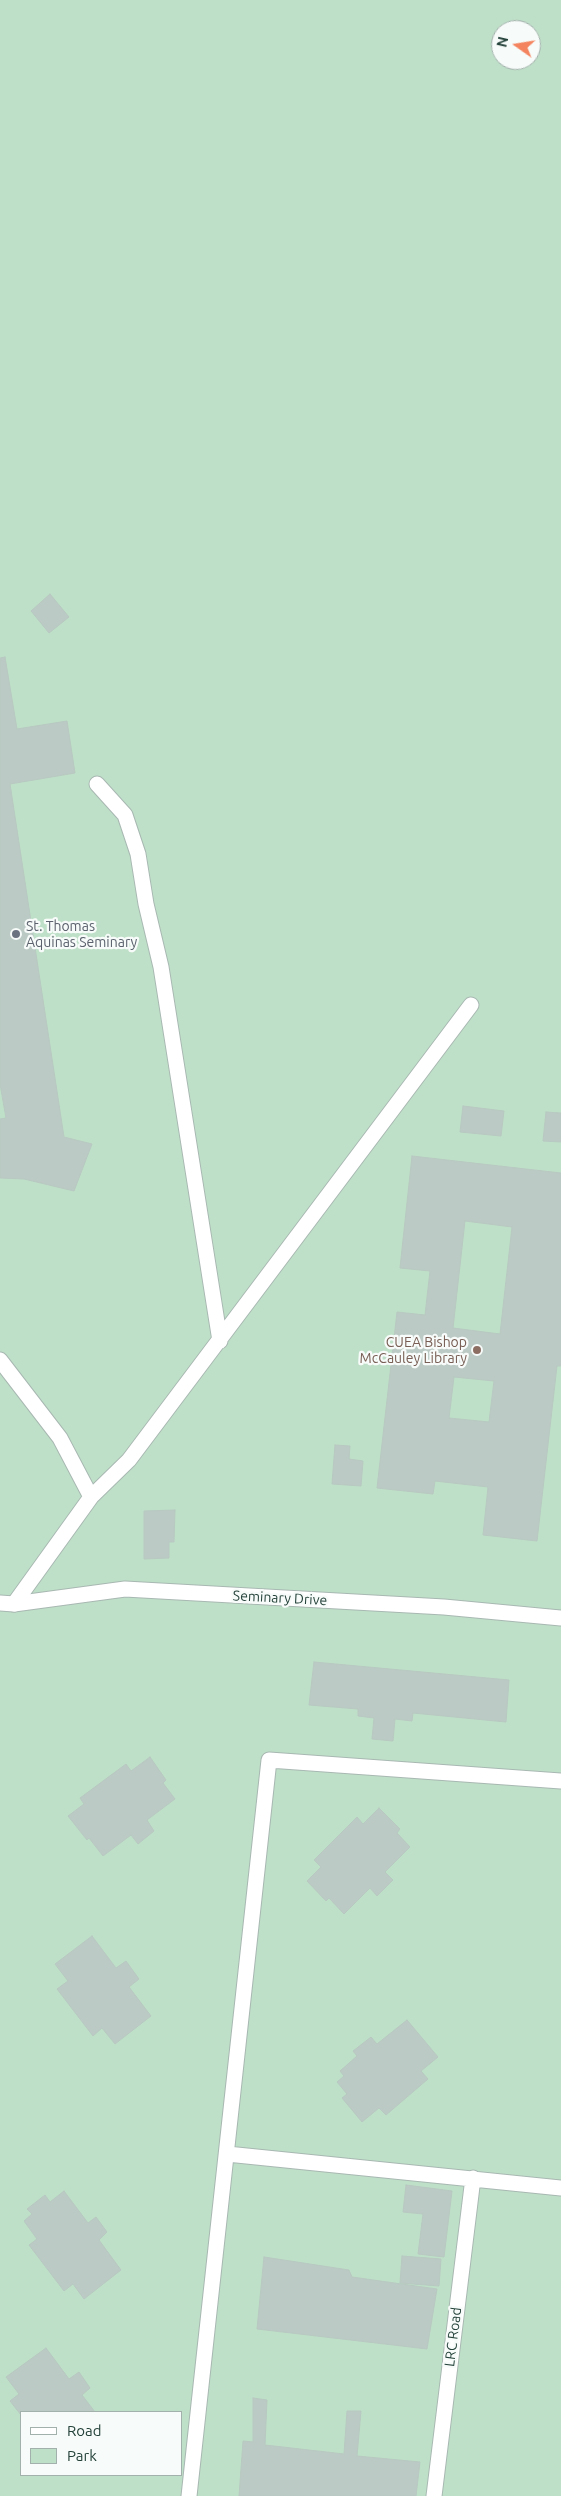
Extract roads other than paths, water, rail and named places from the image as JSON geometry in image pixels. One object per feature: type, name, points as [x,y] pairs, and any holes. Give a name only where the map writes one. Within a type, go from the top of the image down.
[{"type":"street","points":[[97,784],[125,815],[138,854],[146,904],[163,976],[220,1340]]},
{"type":"street","points":[[7,1603],[91,1498],[129,1460],[471,1005]]},
{"type":"street","points":[[0,1360],[60,1438],[91,1498]]},
{"type":"street","name":"Seminary Drive","points":[[7,1603],[125,1589],[444,1608],[561,1618]]},
{"type":"street","points":[[188,2496],[228,2154],[269,1760],[561,1781]]},
{"type":"street","points":[[228,2154],[561,2188]]},
{"type":"street","name":"LRC Road","points":[[434,2496],[473,2178]]},
{"type":"place","name":"St. Thomas Aquinas Seminary","points":[[16,934]]},
{"type":"place","name":"CUEA Bishop McCauley Library","points":[[477,1350]]}]
